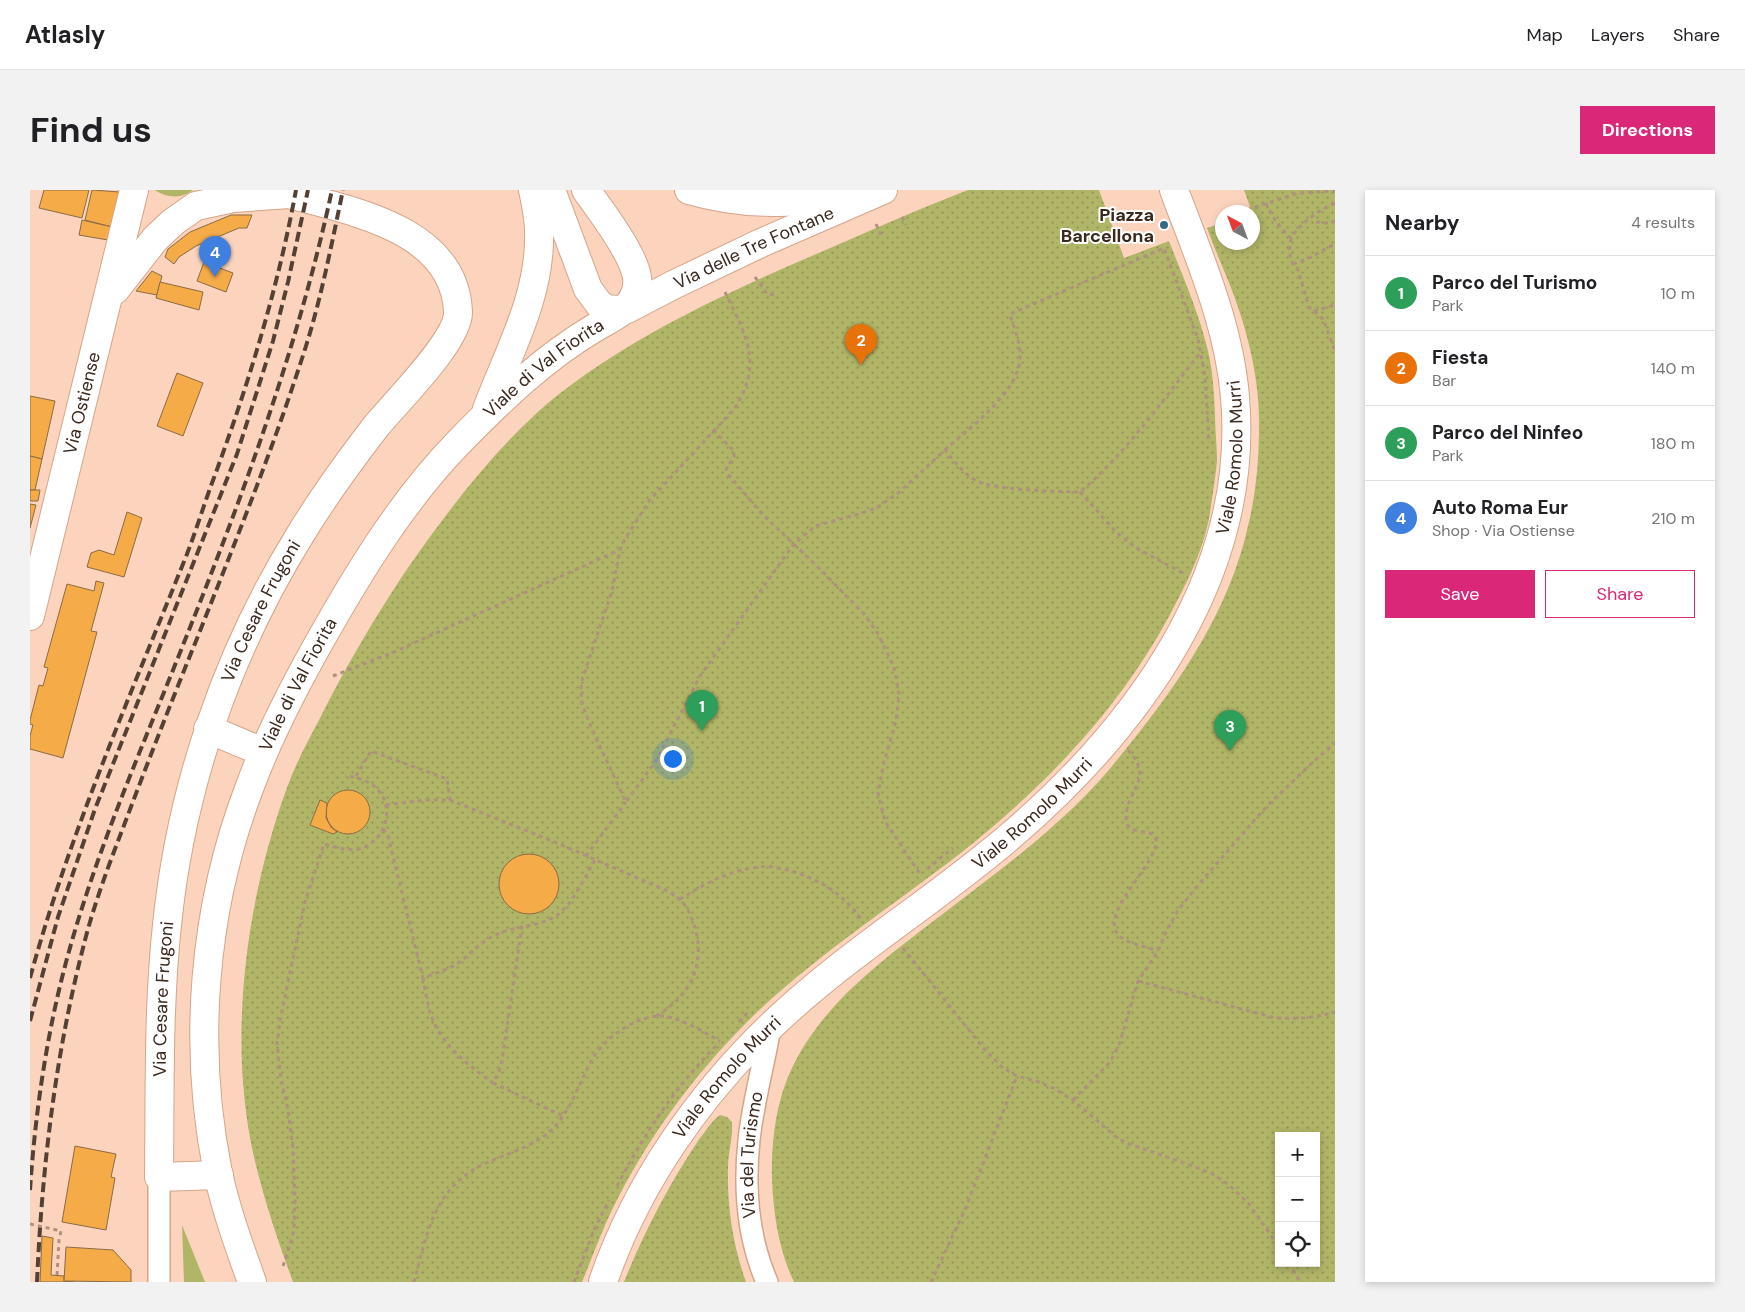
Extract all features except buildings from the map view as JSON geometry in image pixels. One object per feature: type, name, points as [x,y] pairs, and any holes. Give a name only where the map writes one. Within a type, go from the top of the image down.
[{"type":"street","name":"Via Ostiense","points":[[30,616],[134,190]]},
{"type":"street","points":[[483,417],[534,288],[539,232],[538,214],[533,190]]},
{"type":"street","points":[[551,190],[584,280],[592,296],[606,309],[627,309],[636,293],[638,280],[636,272],[612,228],[586,190]]},
{"type":"street","points":[[689,190],[728,199],[757,203],[784,203],[874,194]]},
{"type":"street","name":"Viale Romolo Murri","points":[[603,1282],[628,1222],[649,1182],[673,1143],[715,1086],[762,1016],[817,985],[961,876],[1056,796],[1096,754],[1130,711],[1152,681],[1181,634],[1205,585],[1223,533],[1231,500],[1236,446],[1235,397],[1221,320],[1174,190]]},
{"type":"street","points":[[109,298],[155,239],[201,198],[233,198],[285,192]]},
{"type":"street","name":"Via Cesare Frugoni","points":[[159,1177],[160,1039],[167,922],[178,850],[208,730],[232,666],[283,561],[341,474],[377,425],[444,344],[458,320],[457,303],[448,275],[439,262],[401,230],[382,221],[285,192]]},
{"type":"street","name":"Via delle Tre Fontane","points":[[627,309],[738,254],[874,194]]},
{"type":"street","name":"Viale di Val Fiorita","points":[[252,1282],[219,1175],[209,1115],[205,1059],[205,1004],[215,911],[227,856],[263,752],[315,649],[362,571],[429,476],[483,417],[544,362],[584,334],[627,309]]},
{"type":"street","points":[[208,730],[263,752]]},
{"type":"street","name":"Via del Turismo","points":[[762,1016],[749,1139],[748,1180],[750,1222],[767,1282]]},
{"type":"street","points":[[159,1282],[159,1177],[219,1175]]},
{"type":"path","points":[[1260,205],[1298,193],[1335,191]]},
{"type":"path","points":[[1266,203],[1281,228],[1291,238]]},
{"type":"path","points":[[1335,203],[1319,210],[1297,230],[1291,238],[1289,252],[1293,264],[1298,270],[1309,307],[1323,319],[1335,351]]},
{"type":"path","points":[[902,217],[906,225]]},
{"type":"path","points":[[1316,222],[1328,223],[1335,221]]},
{"type":"path","points":[[876,224],[881,235]]},
{"type":"path","points":[[1293,264],[1307,259],[1335,244]]},
{"type":"path","points":[[586,856],[656,761],[700,676],[793,545],[815,526],[878,507],[898,494],[998,401],[1013,384],[1020,359],[1019,345],[1010,314],[1164,248],[1198,338],[1205,376],[1209,445]]},
{"type":"path","points":[[755,277],[768,295],[776,294]]},
{"type":"path","points":[[626,802],[582,704],[582,680],[612,591],[620,550],[649,501],[734,408],[742,396],[748,381],[750,368],[747,338],[725,292]]},
{"type":"path","points":[[1314,311],[1335,304]]},
{"type":"path","points":[[945,450],[956,464],[977,482],[1004,488],[1080,492],[1104,472],[1139,432],[1200,353]]},
{"type":"path","points":[[713,430],[734,452],[734,457],[726,469],[728,474],[762,514],[865,615],[878,634],[894,667],[899,696],[896,721],[884,762],[878,793],[885,821],[920,874],[959,844]]},
{"type":"path","points":[[1080,492],[1117,533],[1136,548],[1183,575],[1186,565]]},
{"type":"path","points":[[333,676],[394,652],[620,550]]},
{"type":"path","points":[[1073,1100],[1110,1062],[1119,1046],[1138,981],[1158,951],[1164,934],[1178,910],[1266,807],[1335,743]]},
{"type":"path","points":[[1124,747],[1135,758],[1140,774],[1138,785],[1128,808],[1127,824],[1137,831],[1150,833],[1156,841],[1153,855],[1123,897],[1117,910],[1115,926],[1117,932],[1124,939],[1158,951]]},
{"type":"path","points":[[355,776],[371,751],[447,779],[450,800]]},
{"type":"path","points":[[282,1266],[294,1230],[295,1202],[293,1148],[277,1044],[280,1020],[305,902],[324,844],[346,849],[368,845],[384,829],[386,820],[386,805],[379,791],[366,781],[355,776],[345,776]]},
{"type":"path","points":[[386,805],[450,800],[586,856],[665,890],[680,899],[694,922],[698,938],[698,956],[692,979],[677,1002],[656,1016],[638,1021],[622,1029],[605,1042],[594,1057],[559,1123],[548,1134],[474,1169],[457,1182],[442,1200],[430,1222],[414,1282]]},
{"type":"path","points":[[384,829],[388,836],[430,1012],[435,1025],[456,1053],[493,1083],[563,1116]]},
{"type":"path","points":[[423,978],[442,972],[460,962],[479,945],[494,936],[522,926],[554,918],[564,910],[595,860]]},
{"type":"path","points":[[680,899],[697,888],[735,872],[772,866],[822,882],[854,909],[860,919]]},
{"type":"path","points":[[853,924],[868,913]]},
{"type":"path","points":[[493,1083],[501,1067],[522,926]]},
{"type":"path","points":[[900,944],[985,1050],[1003,1068],[1017,1076],[1036,1080],[1073,1100],[1116,1137],[1126,1143],[1211,1173],[1228,1184],[1249,1204],[1275,1241]]},
{"type":"path","points":[[1138,981],[1275,1018],[1298,1020],[1335,1012]]},
{"type":"path","points":[[656,1016],[668,1017],[683,1022],[720,1041]]},
{"type":"path","points":[[738,1023],[762,1016]]},
{"type":"path","points":[[574,1282],[594,1230],[625,1170],[648,1131],[688,1076],[726,1035]]},
{"type":"path","points":[[931,1282],[964,1212],[1017,1076]]},
{"type":"path","points":[[30,1224],[61,1231],[58,1240],[57,1275]]},
{"type":"path","points":[[1291,1267],[1300,1282]]},
{"type":"green space","points":[[155,190],[193,190],[184,195],[169,196]]},
{"type":"green space","points":[[968,190],[1099,190],[1124,258],[1169,241],[1195,309],[1208,351],[1214,391],[1217,461],[1209,519],[1200,551],[1181,593],[1156,639],[1134,674],[1109,707],[1082,739],[1025,798],[962,852],[798,976],[748,1021],[708,1064],[655,1134],[625,1184],[600,1237],[582,1282],[293,1282],[262,1189],[246,1112],[242,1065],[245,969],[261,874],[273,829],[288,785],[302,752],[348,665],[380,610],[430,536],[504,445],[541,409],[578,380],[609,358],[675,320],[744,286]]},
{"type":"green space","points":[[1244,190],[1335,190],[1335,1282],[794,1282],[784,1258],[775,1218],[772,1150],[782,1094],[792,1068],[805,1044],[839,1001],[879,964],[1046,833],[1101,779],[1148,721],[1185,669],[1216,614],[1229,586],[1240,556],[1253,502],[1259,439],[1258,397],[1254,367],[1232,289],[1216,250],[1260,250],[1260,205],[1249,205]]},
{"type":"green space","points":[[1215,225],[1215,248],[1207,228]]},
{"type":"green space","points":[[720,1115],[727,1117],[732,1122],[728,1168],[730,1212],[734,1240],[746,1282],[624,1282],[649,1226],[668,1190],[700,1138]]},
{"type":"green space","points":[[182,1225],[205,1282],[184,1282]]},
{"type":"railway","points":[[30,978],[82,817],[187,554],[239,405],[262,334],[281,263],[296,190]]},
{"type":"railway","points":[[30,1021],[58,917],[95,809],[237,454],[273,341],[308,190]]},
{"type":"railway","points":[[30,1190],[38,1106],[47,1049],[58,993],[77,924],[105,840],[209,581],[250,471],[304,304],[332,190]]},
{"type":"railway","points":[[37,1282],[42,1197],[57,1072],[73,989],[87,933],[117,843],[255,492],[294,383],[317,307],[343,190]]},
{"type":"place","name":"Piazza Barcellona","points":[[1164,225]]},
{"type":"place","name":"Auto Roma Eur","points":[[215,277]]},
{"type":"place","name":"Fiesta","points":[[861,365]]},
{"type":"place","name":"Parco del Turismo","points":[[702,731]]},
{"type":"place","name":"Parco del Ninfeo","points":[[1230,751]]}]
